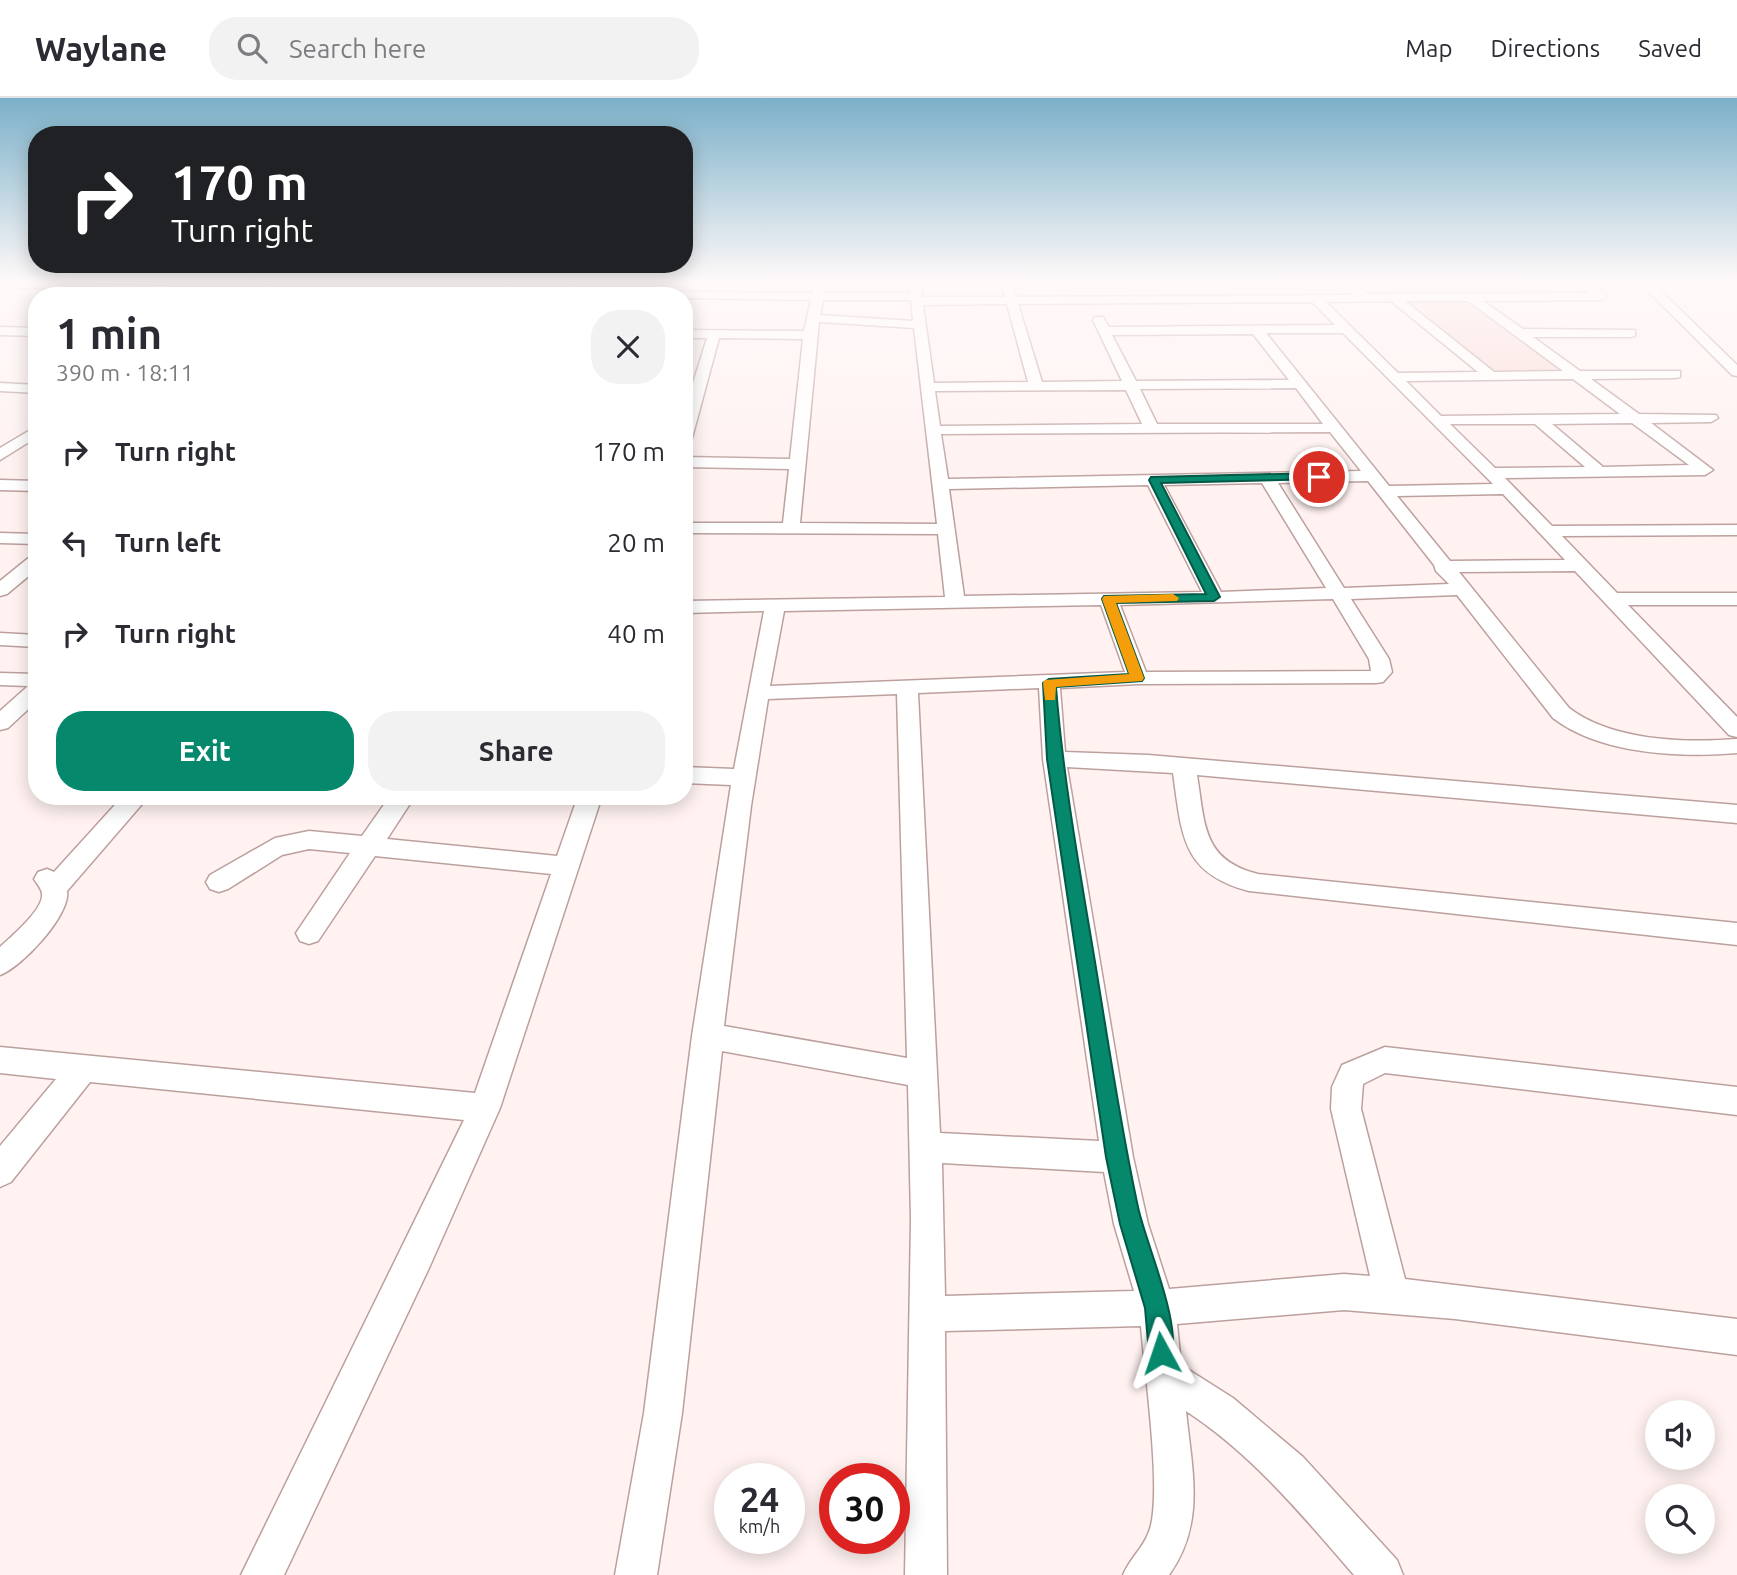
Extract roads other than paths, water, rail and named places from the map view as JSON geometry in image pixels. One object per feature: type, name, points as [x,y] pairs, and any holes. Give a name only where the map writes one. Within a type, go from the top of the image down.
[{"type":"street","points":[[693,397],[709,350]]},
{"type":"street","points":[[791,527],[808,350]]},
{"type":"street","points":[[923,350],[956,602]]},
{"type":"street","points":[[1026,350],[1036,386]]},
{"type":"street","points":[[1113,350],[1152,429]]},
{"type":"street","points":[[1272,350],[1442,567],[1561,713],[1576,726],[1599,737],[1628,743],[1737,746]]},
{"type":"street","points":[[1368,350],[1492,473],[1737,730]]},
{"type":"street","points":[[1459,350],[1491,376]]},
{"type":"street","points":[[1492,473],[1705,470],[1541,350]]},
{"type":"street","points":[[1714,350],[1737,372]]},
{"type":"street","points":[[1395,377],[1675,374]]},
{"type":"street","points":[[928,387],[1299,384]]},
{"type":"street","points":[[0,387],[28,389]]},
{"type":"street","points":[[1439,420],[1711,418]]},
{"type":"street","points":[[1538,419],[1599,471]]},
{"type":"street","points":[[933,430],[1333,428]]},
{"type":"street","points":[[0,455],[28,441]]},
{"type":"street","points":[[693,463],[797,464]]},
{"type":"street","points":[[940,484],[1371,476]]},
{"type":"street","points":[[758,693],[1138,678],[1376,677],[1382,672],[1379,659],[1267,478]]},
{"type":"street","points":[[1154,480],[1214,597]]},
{"type":"street","points":[[0,485],[28,486]]},
{"type":"street","points":[[1383,491],[1507,489]]},
{"type":"street","points":[[693,528],[946,529]]},
{"type":"street","points":[[1548,531],[1737,530]]},
{"type":"street","points":[[0,538],[28,539]]},
{"type":"street","points":[[1442,567],[1581,565]]},
{"type":"street","points":[[0,590],[28,567]]},
{"type":"street","points":[[693,607],[1214,597],[1460,589]]},
{"type":"street","points":[[1108,599],[1138,678]]},
{"type":"street","points":[[1613,599],[1737,599]]},
{"type":"street","points":[[636,1575],[663,1415],[707,1037],[758,693],[775,606]]},
{"type":"street","points":[[0,639],[28,640]]},
{"type":"street","points":[[0,679],[28,680]]},
{"type":"street","points":[[1049,683],[1054,759],[1117,1157],[1131,1224],[1157,1308],[1175,1498],[1168,1542],[1144,1575]]},
{"type":"street","points":[[907,688],[925,1147],[928,1314],[926,1575]]},
{"type":"street","points":[[0,723],[28,697]]},
{"type":"street","points":[[1054,759],[1184,766],[1737,814]]},
{"type":"street","points":[[1184,766],[1198,845],[1206,858],[1223,873],[1258,884],[1736,935]]},
{"type":"street","points":[[693,775],[745,777]]},
{"type":"street","points":[[0,964],[44,919],[55,899],[50,884],[128,805]]},
{"type":"street","points":[[309,933],[397,805]]},
{"type":"street","points":[[261,1575],[417,1256],[485,1108],[587,805]]},
{"type":"street","points":[[219,882],[257,857],[290,843],[309,840],[566,866]]},
{"type":"street","points":[[707,1037],[922,1074]]},
{"type":"street","points":[[0,1060],[485,1108]]},
{"type":"street","points":[[1392,1296],[1346,1109],[1346,1084],[1356,1070],[1385,1060],[1737,1101]]},
{"type":"street","points":[[0,1171],[83,1068]]},
{"type":"street","points":[[925,1147],[1117,1157]]},
{"type":"street","points":[[928,1314],[1157,1308],[1344,1292],[1737,1337]]},
{"type":"street","points":[[1164,1376],[1220,1411],[1289,1471],[1382,1575]]}]
